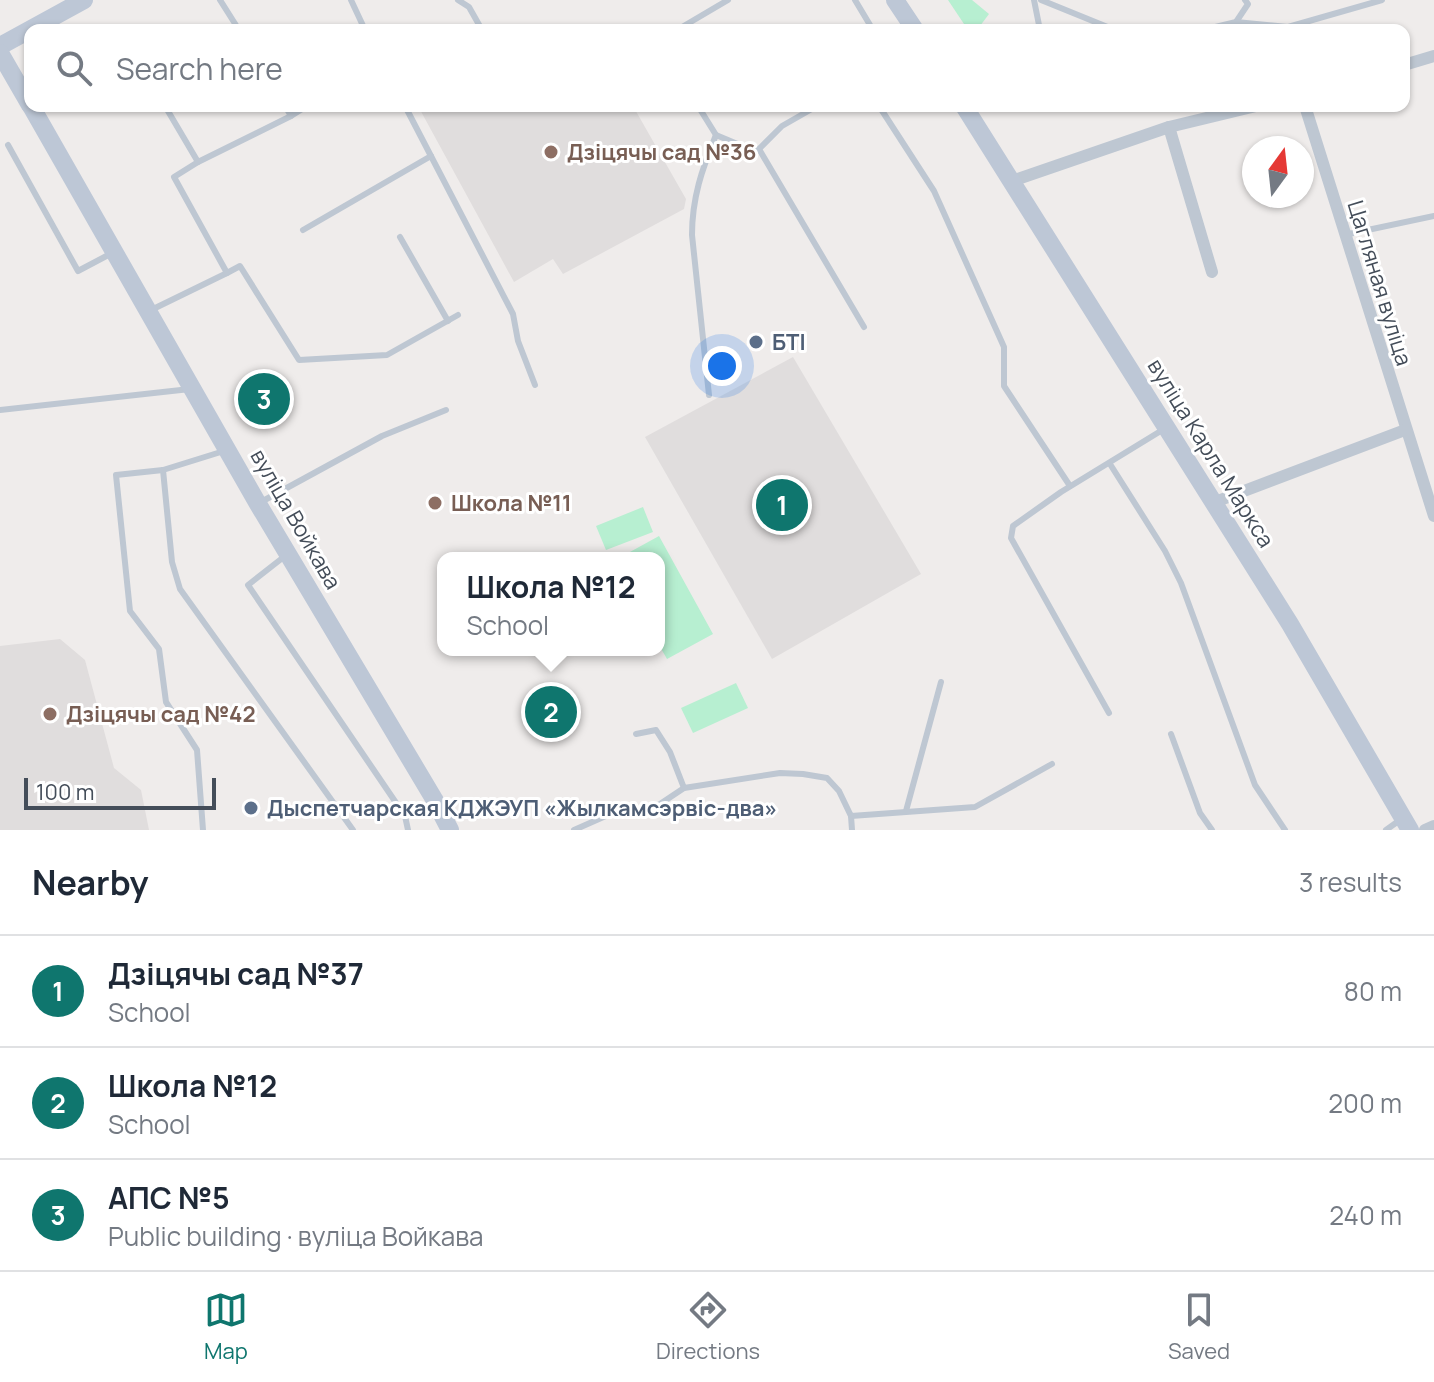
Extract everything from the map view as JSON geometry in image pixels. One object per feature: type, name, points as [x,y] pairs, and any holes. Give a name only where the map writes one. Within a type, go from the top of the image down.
[{"type":"main road","points":[[40,24],[84,0]]},
{"type":"main road","points":[[895,0],[911,24]]},
{"type":"main road","points":[[0,46],[24,33]]},
{"type":"main road","name":"вуліца Войкава","points":[[0,53],[24,95]]},
{"type":"main road","name":"вуліца Войкава","points":[[33,112],[287,554],[450,830]]},
{"type":"main road","name":"вуліца Карла Маркса","points":[[968,112],[1215,502],[1407,824]]},
{"type":"street","points":[[1410,63],[1434,56]]},
{"type":"street","points":[[1012,181],[1169,127],[1231,112]]},
{"type":"street","name":"Цагляная вуліца","points":[[1307,112],[1434,516]]},
{"type":"street","points":[[1169,127],[1212,272]]},
{"type":"street","points":[[1215,502],[1405,430]]},
{"type":"street","points":[[1425,830],[1434,826]]},
{"type":"lane","points":[[220,0],[235,24]]},
{"type":"lane","points":[[351,0],[362,24]]},
{"type":"lane","points":[[687,24],[728,0]]},
{"type":"lane","points":[[855,0],[869,24]]},
{"type":"lane","points":[[1034,0],[1039,24]]},
{"type":"lane","points":[[1041,0],[1100,24]]},
{"type":"lane","points":[[1236,22],[1248,4],[1245,0]]},
{"type":"lane","points":[[1302,24],[1382,0]]},
{"type":"lane","points":[[461,1],[469,7],[479,24]]},
{"type":"lane","points":[[1228,24],[1254,24]]},
{"type":"lane","points":[[169,112],[198,162]]},
{"type":"lane","points":[[289,112],[291,116]]},
{"type":"lane","points":[[227,273],[174,177],[297,112]]},
{"type":"lane","points":[[408,112],[513,314],[518,341],[535,385]]},
{"type":"lane","points":[[702,112],[716,135],[747,148],[759,149],[782,126],[806,112]]},
{"type":"lane","points":[[883,112],[934,191],[1004,347],[1004,386],[1070,486]]},
{"type":"lane","points":[[709,395],[692,212],[698,181],[716,135]]},
{"type":"lane","points":[[8,145],[78,271],[115,252]]},
{"type":"lane","points":[[759,149],[864,327]]},
{"type":"lane","points":[[303,230],[431,156]]},
{"type":"lane","points":[[1344,235],[1434,216]]},
{"type":"lane","points":[[400,237],[448,321]]},
{"type":"lane","points":[[149,311],[240,266],[299,360],[387,355],[458,315]]},
{"type":"lane","points":[[0,410],[193,389]]},
{"type":"lane","points":[[258,504],[382,436],[446,410]]},
{"type":"lane","points":[[1109,713],[1011,538],[1013,526],[1070,486],[1167,427]]},
{"type":"lane","points":[[203,830],[197,750],[166,702],[159,649],[130,611],[116,475],[163,470],[228,450]]},
{"type":"lane","points":[[1110,464],[1176,572],[1255,785],[1285,830]]},
{"type":"lane","points":[[163,470],[172,562],[180,589],[353,830]]},
{"type":"lane","points":[[287,554],[248,585],[405,816],[408,830]]},
{"type":"lane","points":[[906,811],[941,682]]},
{"type":"lane","points":[[636,734],[656,730],[670,752],[684,788]]},
{"type":"lane","points":[[1171,734],[1200,813],[1212,830]]},
{"type":"lane","points":[[851,816],[975,807],[1052,764]]},
{"type":"lane","points":[[574,830],[608,815],[657,806],[684,788],[780,773],[827,778],[839,791],[851,816],[852,830]]},
{"type":"lane","points":[[1386,830],[1407,824]]},
{"type":"shaded area","name":"Дзіцячы сад №36","points":[[421,112],[636,112],[686,199],[684,209],[563,274],[553,259],[514,282]]},
{"type":"shaded area","points":[[793,357],[921,574],[772,659],[645,437]]},
{"type":"shaded area","name":"Дзіцячы сад №42","points":[[60,639],[85,660],[114,768],[141,790],[149,830],[0,830],[0,646]]},
{"type":"green space","points":[[948,0],[972,0],[989,14],[982,24],[964,24]]},
{"type":"green space","points":[[643,507],[653,532],[606,550],[596,526]]},
{"type":"green space","points":[[659,536],[713,634],[667,659],[665,552],[630,552]]},
{"type":"green space","points":[[736,683],[748,708],[693,733],[681,708]]},
{"type":"place","name":"Дзіцячы сад №36","points":[[551,152]]},
{"type":"place","name":"БТІ","points":[[756,342]]},
{"type":"place","name":"АПС №5","points":[[264,399]]},
{"type":"place","name":"Школа №11","points":[[435,503]]},
{"type":"place","name":"Дзіцячы сад №37","points":[[782,505]]},
{"type":"place","name":"Школа №12","points":[[551,712]]},
{"type":"place","name":"Дзіцячы сад №42","points":[[50,714]]},
{"type":"place","name":"Дыспетчарская КДЖЭУП «Жылкамсэрвіс-два»","points":[[251,808]]}]
